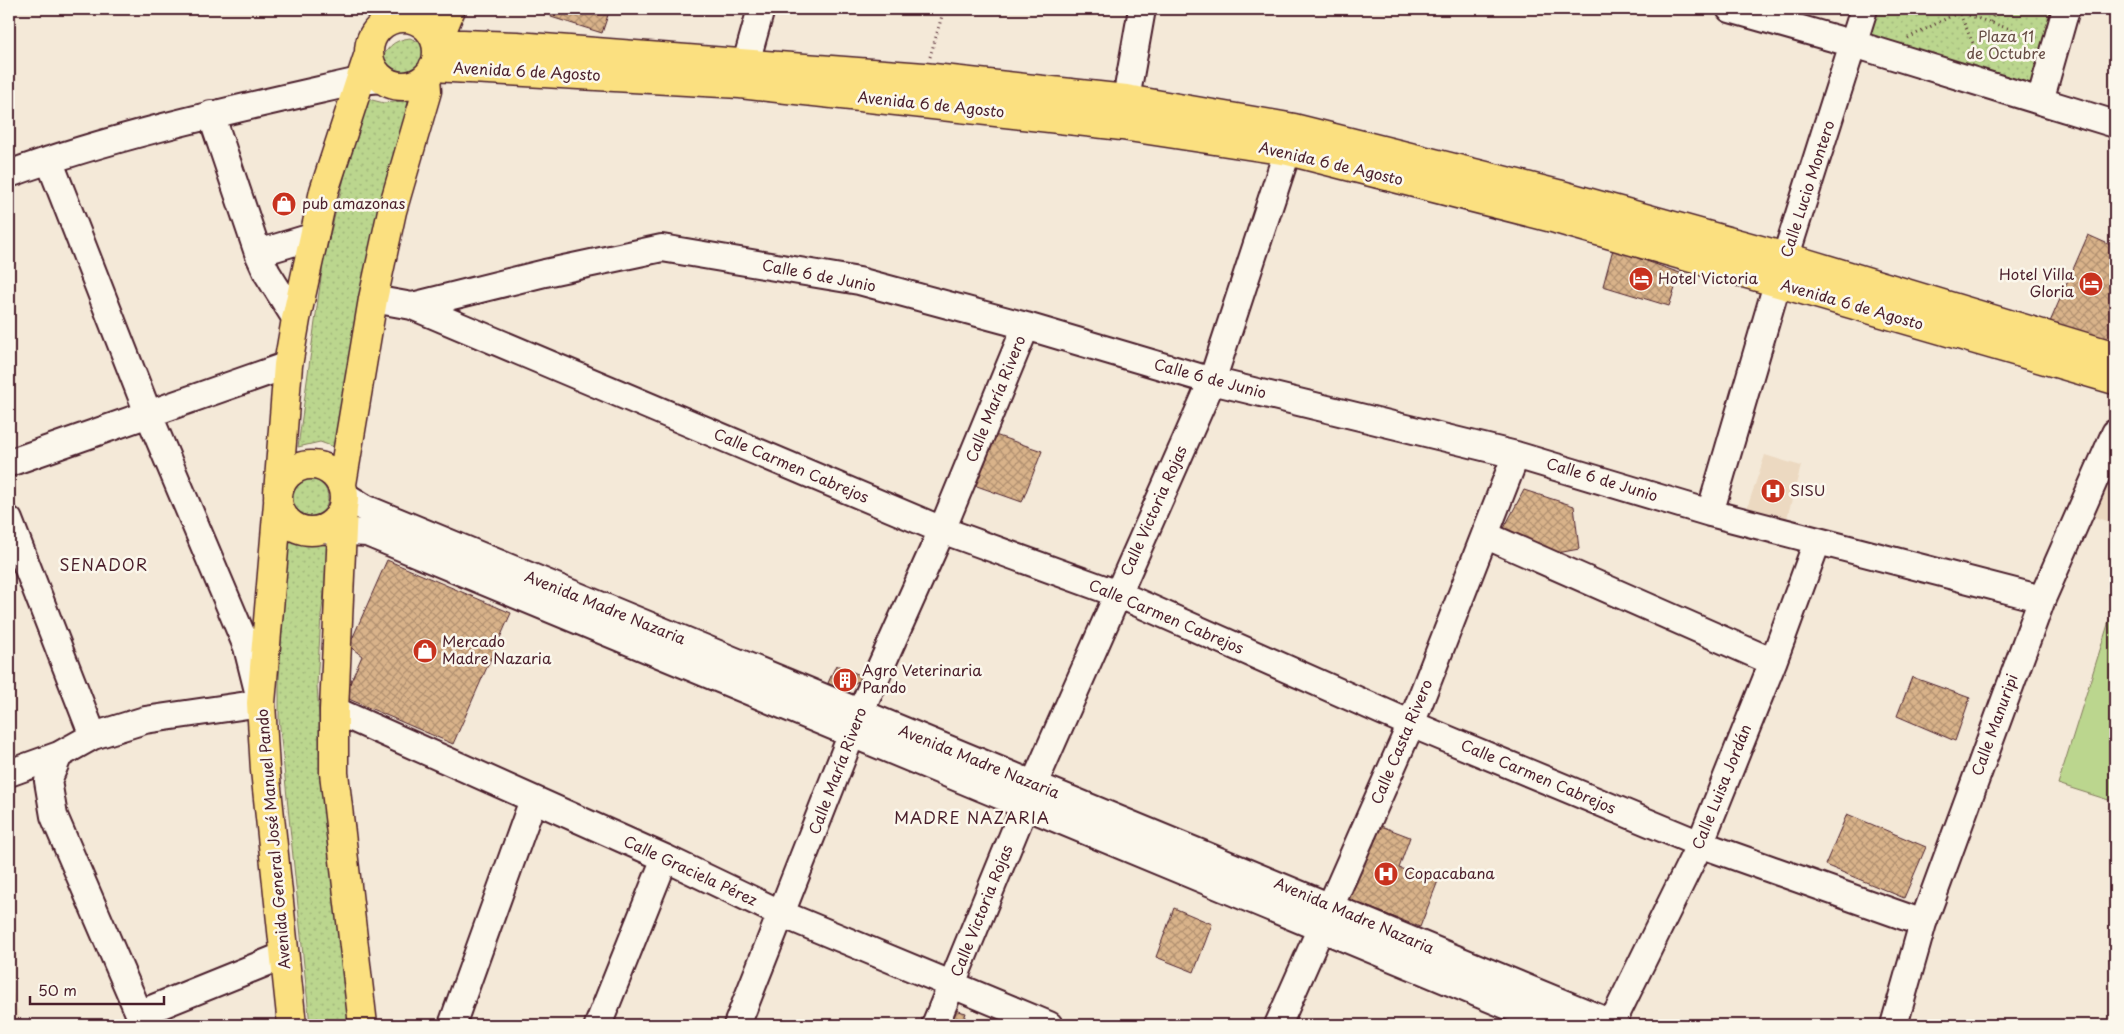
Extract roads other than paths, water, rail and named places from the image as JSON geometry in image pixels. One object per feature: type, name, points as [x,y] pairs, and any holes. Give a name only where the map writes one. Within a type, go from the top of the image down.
[{"type":"main road","points":[[363,1025],[334,773],[338,510],[335,475],[326,468],[315,465],[305,466],[287,475],[278,498],[281,513],[288,522],[297,528],[308,531],[338,510],[373,299],[392,211],[427,91],[432,62],[451,9]]},
{"type":"main road","points":[[385,24],[416,20],[427,26],[432,62]]},
{"type":"main road","name":"Avenida General José Manuel Pando","points":[[292,1025],[265,770],[261,703],[288,364],[296,318],[324,191],[371,80],[385,24]]},
{"type":"main road","points":[[371,80],[409,86],[432,62]]},
{"type":"main road","name":"Avenida 6 de Agosto","points":[[432,62],[743,73],[924,77],[1126,99],[1291,139],[1558,194],[1786,257],[2115,356]]},
{"type":"main road","name":"Avenida 6 de Agosto","points":[[743,73],[1122,126],[1291,139],[1777,284],[2115,380]]},
{"type":"street","points":[[743,73],[760,9]]},
{"type":"street","points":[[1126,99],[1142,9]]},
{"type":"street","points":[[1730,9],[1854,44],[2115,124]]},
{"type":"street","name":"Calle Lucio Montero","points":[[1710,513],[1777,284],[1864,9]]},
{"type":"street","points":[[2040,101],[2066,9]]},
{"type":"street","points":[[9,174],[49,160],[211,114],[371,80]]},
{"type":"street","points":[[211,114],[258,253],[267,274],[296,318]]},
{"type":"street","name":"Calle Victoria Rojas","points":[[935,1025],[1030,795],[1212,381],[1291,139]]},
{"type":"street","points":[[9,773],[59,755],[93,736],[145,720],[261,703],[247,647],[148,413],[49,160]]},
{"type":"street","points":[[258,253],[315,236]]},
{"type":"street","name":"Calle 6 de Junio","points":[[373,299],[412,306],[545,273],[662,248],[859,281],[1026,326],[1212,381],[1516,455],[1710,513],[2042,599]]},
{"type":"street","name":"Calle Carmen Cabrejos","points":[[412,306],[942,530],[1118,594],[1411,724],[1700,844],[1923,922]]},
{"type":"street","name":"Calle María Rivero","points":[[737,1025],[856,723],[942,530],[1026,326]]},
{"type":"street","points":[[9,463],[288,364]]},
{"type":"street","name":"Calle Manuripi","points":[[1894,1025],[1923,922],[2042,599],[2115,433]]},
{"type":"street","name":"Calle Casta Rivero","points":[[1278,1025],[1411,724],[1516,455]]},
{"type":"street","name":"Avenida Madre Nazaria","points":[[338,510],[365,508],[856,723],[1325,917],[1613,1025]]},
{"type":"street","name":"Avenida Madre Nazaria","points":[[338,510],[367,533],[856,723]]},
{"type":"street","points":[[9,520],[93,736]]},
{"type":"street","points":[[1485,535],[1773,662]]},
{"type":"street","name":"Calle Luisa Jordán","points":[[1613,1025],[1700,844],[1773,662],[1817,542]]},
{"type":"street","name":"Calle Graciela Pérez","points":[[334,710],[665,858],[782,914],[1049,1025]]},
{"type":"street","points":[[59,755],[48,781],[54,816],[142,1020],[285,954]]},
{"type":"street","points":[[452,1025],[533,800]]},
{"type":"street","points":[[598,1025],[665,858]]},
{"type":"street","name":"Avenida Madre Nazaria","points":[[1325,917],[1554,1025]]},
{"type":"place","name":"pub amazonas","points":[[284,204]]},
{"type":"place","name":"Hotel Victoria","points":[[1641,279]]},
{"type":"place","name":"Hotel Villa Gloria","points":[[2091,284]]},
{"type":"place","name":"SISU","points":[[1773,491]]},
{"type":"place","name":"Mercado Madre Nazaria","points":[[425,651]]},
{"type":"place","name":"Agro Veterinaria Pando","points":[[845,680]]},
{"type":"place","name":"Copacabana","points":[[1386,874]]},
{"type":"district","name":"SENADOR","points":[[104,565]]},
{"type":"district","name":"MADRE NAZARIA","points":[[972,818]]},
{"type":"park label","name":"Plaza 11 de Octubre","points":[[2006,46]]}]
